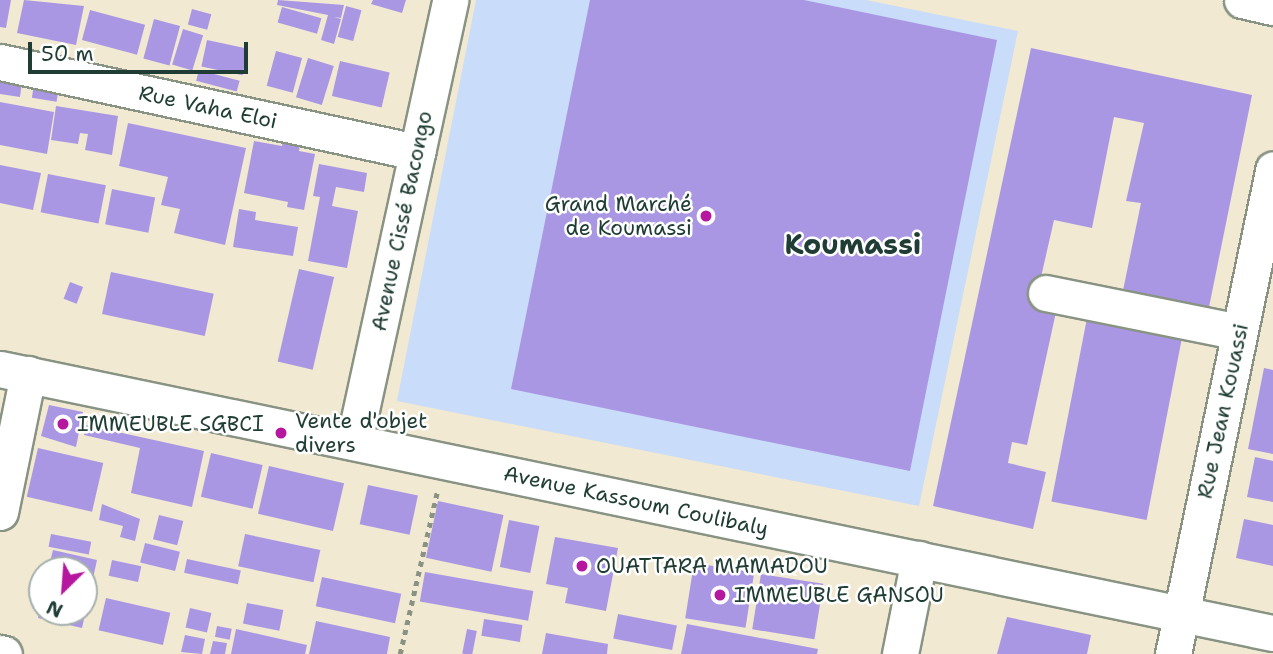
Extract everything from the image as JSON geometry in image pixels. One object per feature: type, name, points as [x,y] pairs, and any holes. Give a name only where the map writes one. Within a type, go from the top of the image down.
[{"type":"street","name":"Avenue Cissé Bacongo","points":[[354,442],[450,0]]},
{"type":"street","points":[[1242,0],[1273,6]]},
{"type":"street","name":"Rue Vaha Eloi","points":[[0,62],[417,152]]},
{"type":"street","name":"Rue Jean Kouassi","points":[[1173,654],[1252,323],[1273,169]]},
{"type":"street","points":[[1046,293],[1252,323]]},
{"type":"street","points":[[0,512],[14,371]]},
{"type":"street","name":"Avenue Kassoum Coulibaly","points":[[14,371],[1273,633]]},
{"type":"street","points":[[900,654],[919,559]]},
{"type":"path","points":[[400,654],[444,461]]},
{"type":"shaded area","name":"Grand Marché de Koumassi","points":[[476,0],[866,0],[1018,31],[919,506],[397,401]]},
{"type":"building","points":[[0,0],[11,0],[6,28],[0,27]]},
{"type":"building","points":[[24,0],[84,6],[76,45],[17,33]]},
{"type":"building","points":[[278,0],[344,5],[341,18],[334,17],[341,19],[334,44],[321,40],[328,15],[277,5]]},
{"type":"building","points":[[373,0],[406,0],[402,13],[371,4]]},
{"type":"building","name":"Grand Marché de Koumassi","points":[[590,0],[804,0],[997,40],[910,471],[511,389]]},
{"type":"building","points":[[346,6],[361,10],[353,41],[338,37]]},
{"type":"building","points":[[282,7],[321,18],[317,34],[278,22]]},
{"type":"building","points":[[192,9],[211,14],[207,30],[188,24]]},
{"type":"building","points":[[90,10],[145,25],[137,55],[82,40]]},
{"type":"building","points":[[154,19],[180,26],[169,66],[143,59]]},
{"type":"building","points":[[183,29],[203,35],[192,71],[172,64]]},
{"type":"building","points":[[207,40],[248,49],[242,75],[201,66]]},
{"type":"building","points":[[1031,48],[1252,95],[1206,322],[1120,305],[1141,203],[1126,201],[1144,123],[1114,117],[1092,228],[1054,220],[1034,308],[1056,312],[1027,445],[1012,442],[1008,463],[1046,472],[1033,529],[933,506]]},
{"type":"building","points":[[276,51],[302,58],[293,93],[267,86]]},
{"type":"building","points":[[308,58],[334,66],[322,105],[296,97]]},
{"type":"building","points":[[340,61],[390,72],[382,108],[332,96]]},
{"type":"building","points":[[0,69],[22,82],[20,97],[0,94]]},
{"type":"building","points":[[199,70],[240,81],[237,91],[196,81]]},
{"type":"building","points":[[35,78],[60,82],[57,102],[32,98]]},
{"type":"building","points":[[0,102],[54,112],[47,154],[0,145]]},
{"type":"building","points":[[56,106],[118,116],[112,155],[85,150],[88,134],[80,133],[78,144],[51,140]]},
{"type":"building","points":[[128,123],[246,148],[225,245],[174,233],[180,209],[161,205],[168,177],[119,166]]},
{"type":"building","points":[[283,139],[300,143],[299,151],[315,154],[304,210],[287,207],[288,202],[244,193],[254,141],[282,146]]},
{"type":"building","points":[[319,164],[367,173],[364,192],[336,187],[332,206],[358,211],[347,268],[308,261],[320,197],[313,196]]},
{"type":"building","points":[[0,165],[41,173],[33,210],[0,203]]},
{"type":"building","points":[[48,174],[106,185],[98,224],[41,212]]},
{"type":"building","points":[[112,189],[155,197],[148,233],[105,224]]},
{"type":"building","points":[[239,209],[256,212],[255,220],[298,227],[293,256],[233,247]]},
{"type":"building","points":[[299,269],[334,277],[313,370],[278,362]]},
{"type":"building","points":[[111,272],[214,294],[205,336],[102,314]]},
{"type":"building","points":[[70,282],[83,287],[77,304],[64,299]]},
{"type":"building","points":[[1088,313],[1183,332],[1147,520],[1051,501]]},
{"type":"building","points":[[1264,368],[1273,370],[1273,454],[1248,449]]},
{"type":"building","name":"IMMEUBLE SGBCI","points":[[49,405],[83,412],[76,447],[41,436]]},
{"type":"building","points":[[86,425],[204,451],[192,507],[131,493],[140,448],[84,435]]},
{"type":"building","points":[[38,448],[103,463],[92,512],[27,497]]},
{"type":"building","points":[[211,453],[263,465],[253,509],[201,497]]},
{"type":"building","points":[[1255,457],[1273,461],[1273,502],[1247,497]]},
{"type":"building","points":[[269,466],[344,483],[333,531],[258,514]]},
{"type":"building","points":[[368,485],[418,496],[410,535],[360,524]]},
{"type":"building","points":[[438,501],[504,515],[491,572],[426,558]]},
{"type":"building","points":[[102,504],[140,519],[135,541],[120,537],[123,526],[99,520]]},
{"type":"building","points":[[159,515],[183,521],[177,545],[153,539]]},
{"type":"building","points":[[1244,519],[1273,525],[1273,566],[1236,558]]},
{"type":"building","points":[[509,520],[539,526],[530,573],[500,567]]},
{"type":"building","points":[[51,534],[91,542],[89,555],[49,547]]},
{"type":"building","points":[[245,534],[320,550],[313,582],[238,566]]},
{"type":"building","name":"OUATTARA MAMADOU","points":[[555,537],[618,548],[606,611],[565,603],[568,588],[546,584]]},
{"type":"building","points":[[145,543],[180,552],[175,571],[140,562]]},
{"type":"building","points":[[53,550],[79,556],[52,556]]},
{"type":"building","points":[[187,559],[241,570],[238,584],[184,573]]},
{"type":"building","points":[[112,560],[141,566],[138,582],[109,576]]},
{"type":"building","name":"IMMEUBLE GANSOU","points":[[694,563],[754,573],[745,628],[685,618]]},
{"type":"building","points":[[425,572],[533,591],[528,621],[420,602]]},
{"type":"building","points":[[761,574],[823,584],[814,639],[752,629]]},
{"type":"building","points":[[322,577],[401,594],[395,623],[316,606]]},
{"type":"building","points":[[106,598],[170,613],[163,645],[99,630]]},
{"type":"building","points":[[247,603],[283,610],[279,631],[243,624]]},
{"type":"building","points":[[190,608],[211,613],[207,632],[186,627]]},
{"type":"building","points":[[618,614],[677,625],[672,650],[613,639]]},
{"type":"building","points":[[1007,617],[1091,635],[1087,654],[997,654]]},
{"type":"building","points":[[484,619],[523,625],[520,642],[481,636]]},
{"type":"building","points":[[316,621],[390,637],[387,654],[309,654]]},
{"type":"building","points":[[687,624],[818,649],[817,654],[681,654]]},
{"type":"building","points":[[217,626],[232,629],[230,640],[215,637]]},
{"type":"building","points":[[236,629],[307,645],[305,654],[231,654]]},
{"type":"building","points":[[467,629],[477,631],[472,654],[462,654]]},
{"type":"building","points":[[546,633],[608,644],[607,654],[542,654]]},
{"type":"building","points":[[185,635],[205,639],[202,654],[181,652]]},
{"type":"building","points":[[213,641],[227,643],[225,654],[210,654]]},
{"type":"place","name":"Grand Marché de Koumassi","points":[[706,216]]},
{"type":"place","name":"IMMEUBLE SGBCI","points":[[63,424]]},
{"type":"place","name":"Vente d'objet divers","points":[[281,433]]},
{"type":"place","name":"OUATTARA MAMADOU","points":[[582,566]]},
{"type":"place","name":"IMMEUBLE GANSOU","points":[[720,595]]},
{"type":"district","name":"Koumassi","points":[[853,244]]}]
